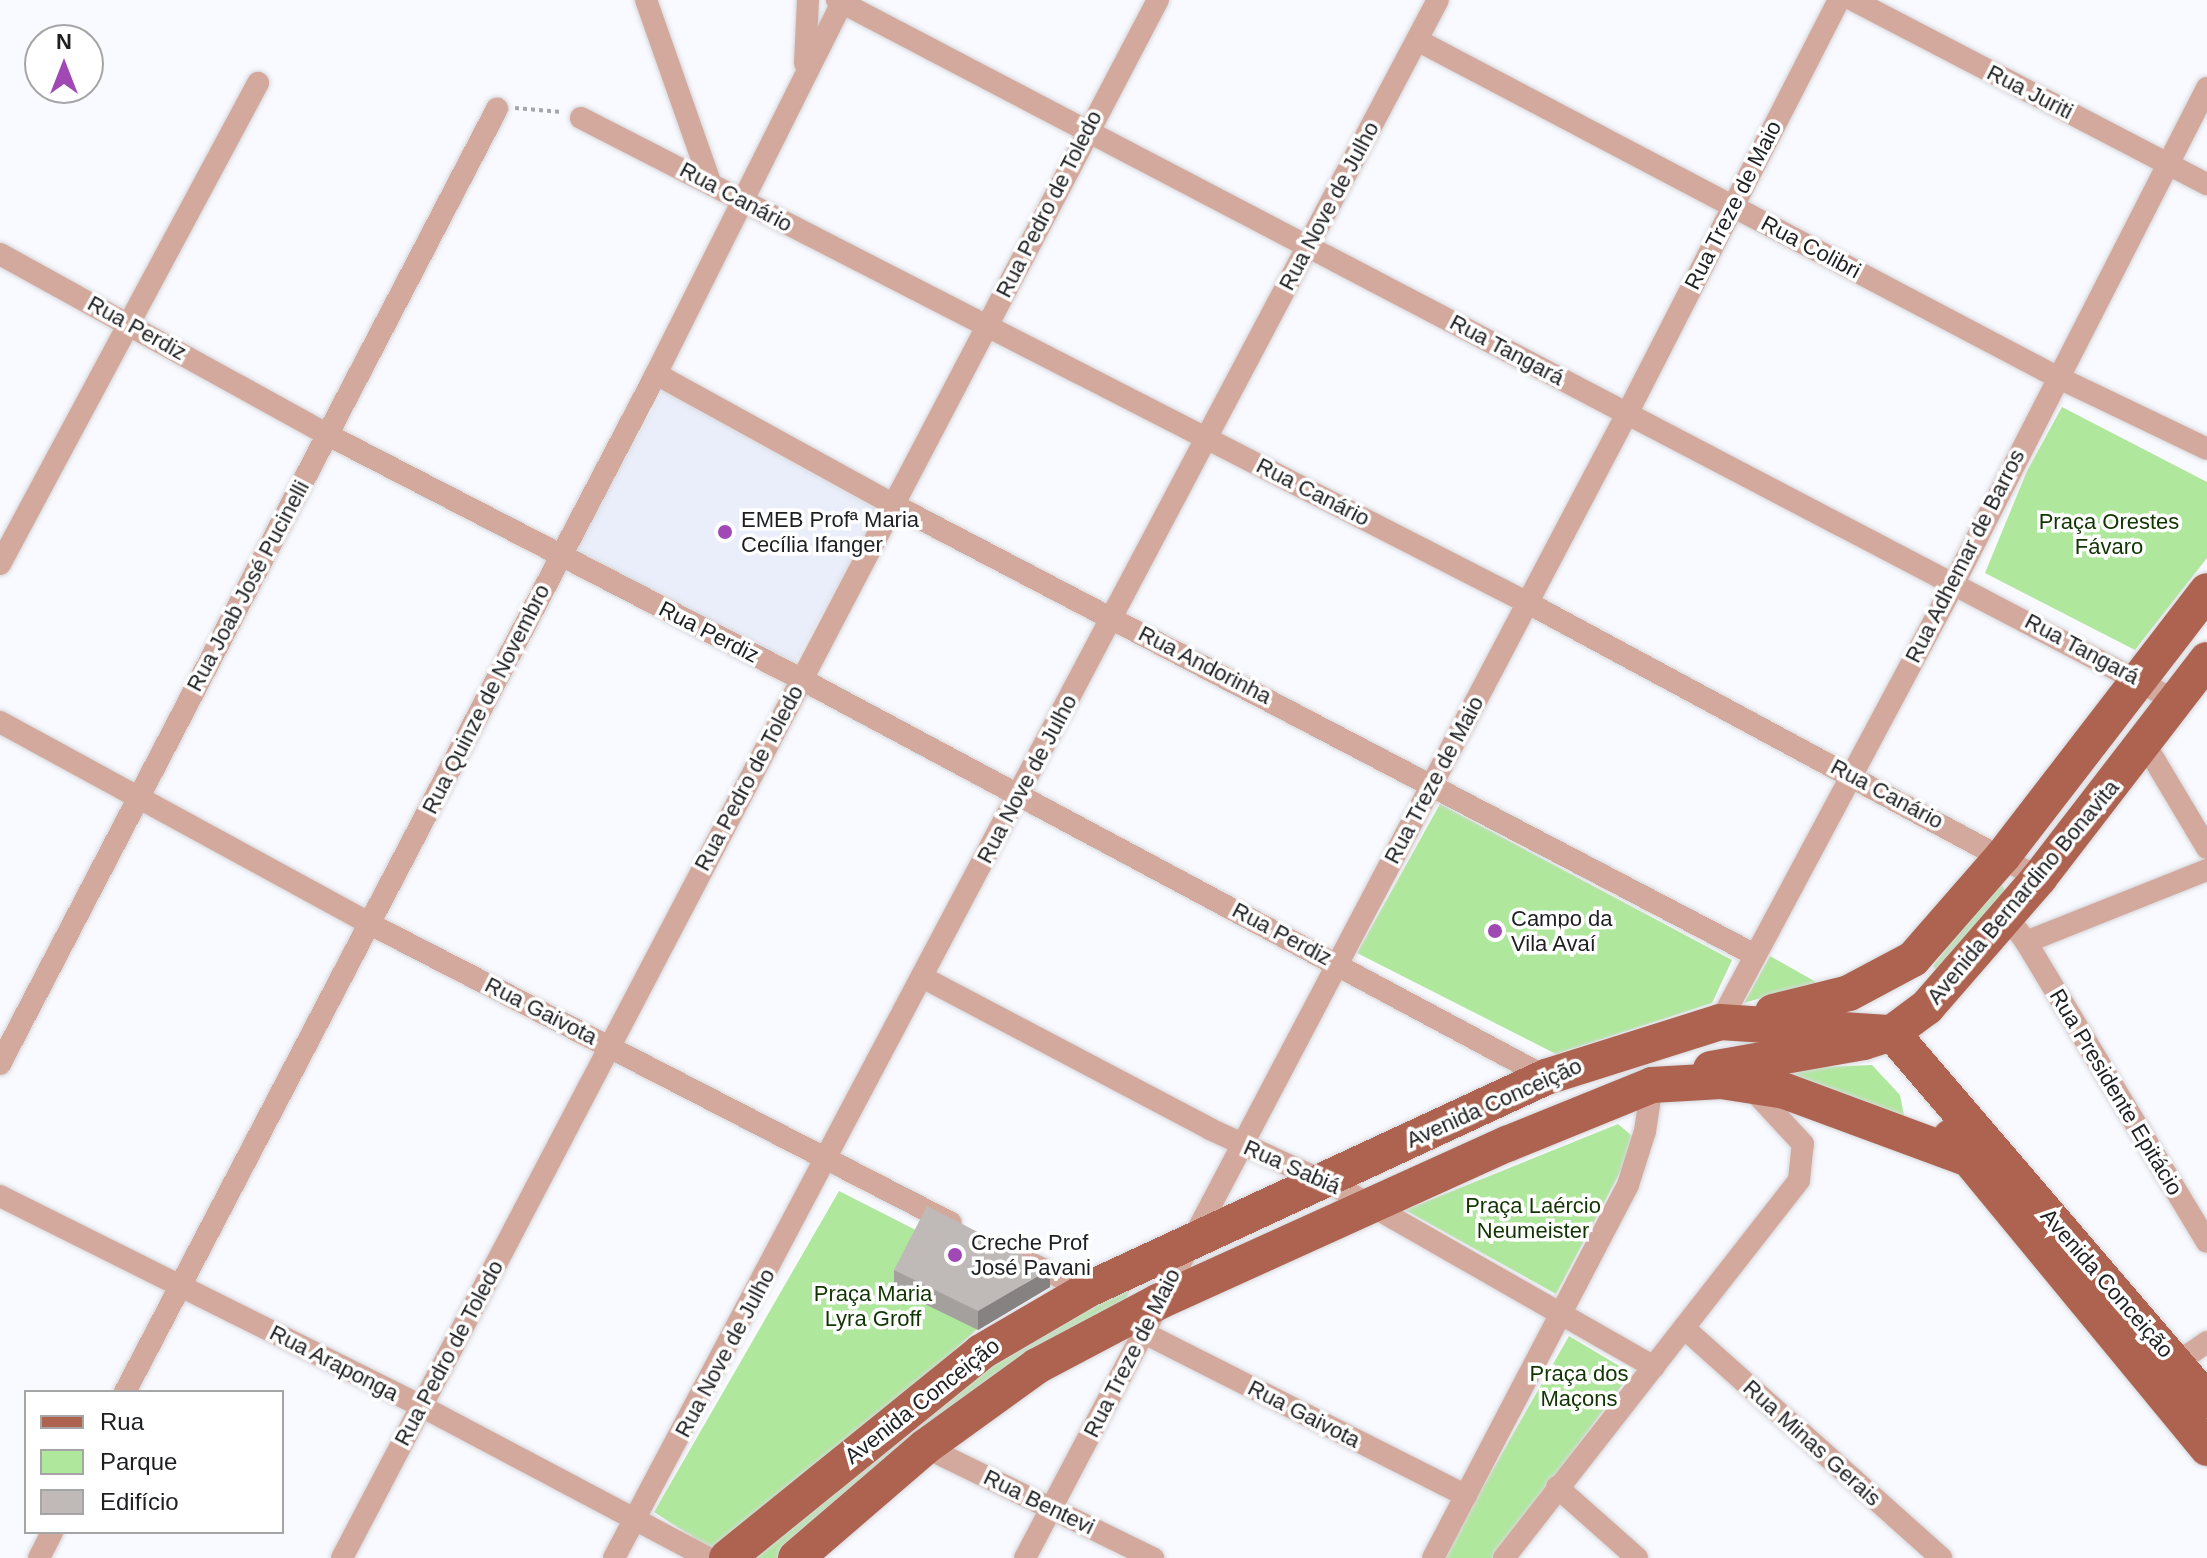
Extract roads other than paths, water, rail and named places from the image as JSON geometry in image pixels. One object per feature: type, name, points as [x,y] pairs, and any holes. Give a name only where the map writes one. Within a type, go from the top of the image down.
[{"type":"main road","name":"Avenida Bernardino Bonavita","points":[[1720,1022],[1795,1007],[1878,982],[1936,937],[2003,856],[2207,591]]},
{"type":"main road","name":"Avenida Bernardino Bonavita","points":[[1652,1085],[1892,1033],[1927,1007],[2016,930],[2039,878],[2207,660]]},
{"type":"main road","points":[[1936,937],[1892,1033],[1963,1157]]},
{"type":"main road","points":[[1927,1007],[1939,1089]]},
{"type":"main road","name":"Avenida Conceição","points":[[727,1558],[981,1352],[1087,1290],[1546,1077],[1720,1022],[1892,1033],[2164,1372],[2207,1448]]},
{"type":"main road","name":"Avenida Conceição","points":[[796,1558],[925,1447],[1037,1366],[1150,1317],[1373,1206],[1652,1085],[1746,1083],[1830,1106],[1963,1157],[2164,1372],[2207,1401]]},
{"type":"street","points":[[646,0],[710,182]]},
{"type":"street","points":[[805,70],[808,0]]},
{"type":"street","name":"Rua Pedro de Toledo","points":[[342,1558],[894,505],[1086,129],[1158,0]]},
{"type":"street","name":"Rua Nove de Julho","points":[[614,1558],[924,978],[1206,436],[1438,0]]},
{"type":"street","name":"Rua Treze de Maio","points":[[1025,1558],[1627,414],[1839,0]]},
{"type":"street","name":"Rua Juriti","points":[[1853,0],[2207,184]]},
{"type":"street","name":"Rua Quinze de Novembro","points":[[126,1390],[656,374],[840,1]]},
{"type":"street","name":"Rua Tangará","points":[[840,1],[2176,701]]},
{"type":"street","name":"Rua Colibri","points":[[1417,40],[2057,377],[2207,449]]},
{"type":"street","points":[[0,564],[258,83]]},
{"type":"street","name":"Rua Adhemar de Barros","points":[[1720,1022],[1850,773],[1954,583],[2207,88]]},
{"type":"street","name":"Rua Joab José Pucinelli","points":[[0,1064],[497,109]]},
{"type":"street","name":"Rua Canário","points":[[581,118],[988,322],[1528,603],[1850,773],[2039,878]]},
{"type":"street","name":"Rua Perdiz","points":[[0,254],[128,321],[328,435],[801,679],[1546,1077]]},
{"type":"street","name":"Rua Andorinha","points":[[656,374],[894,505],[1432,783],[1755,955]]},
{"type":"street","name":"Rua Gaivota","points":[[0,722],[370,924],[969,1232]]},
{"type":"street","points":[[2145,744],[2207,848]]},
{"type":"street","points":[[2016,930],[2207,870]]},
{"type":"street","name":"Rua Presidente Epitácio","points":[[2016,930],[2207,1242]]},
{"type":"street","name":"Rua Sabiá","points":[[924,978],[1243,1145],[1325,1180],[1558,1316],[1654,1367]]},
{"type":"street","points":[[1504,1558],[1557,1487],[1790,1196],[1803,1170],[1803,1144],[1746,1083]]},
{"type":"street","points":[[1433,1558],[1628,1185],[1645,1131],[1652,1085]]},
{"type":"street","name":"Rua Araponga","points":[[0,1196],[421,1406],[634,1522],[708,1558]]},
{"type":"street","points":[[997,1246],[1087,1290]]},
{"type":"street","name":"Rua Gaivota","points":[[1150,1317],[1466,1496]]},
{"type":"street","name":"Rua Minas Gerais","points":[[1684,1328],[1941,1558]]},
{"type":"street","points":[[2164,1372],[2207,1342]]},
{"type":"street","name":"Rua Bentevi","points":[[925,1447],[1153,1558]]},
{"type":"street","points":[[1557,1487],[1637,1558]]},
{"type":"street","points":[[39,1558],[51,1534]]},
{"type":"place","name":"EMEB Profª Maria Cecília Ifanger","points":[[725,532]]},
{"type":"place","name":"Campo da Vila Avaí","points":[[1495,931]]},
{"type":"place","name":"Creche Prof José Pavani","points":[[955,1255]]},
{"type":"park label","name":"Praça Orestes Fávaro","points":[[2109,534]]},
{"type":"park label","name":"Praça Laércio Neumeister","points":[[1533,1218]]},
{"type":"park label","name":"Praça Maria Lyra Groff","points":[[873,1306]]},
{"type":"park label","name":"Praça dos Maçons","points":[[1579,1386]]}]
